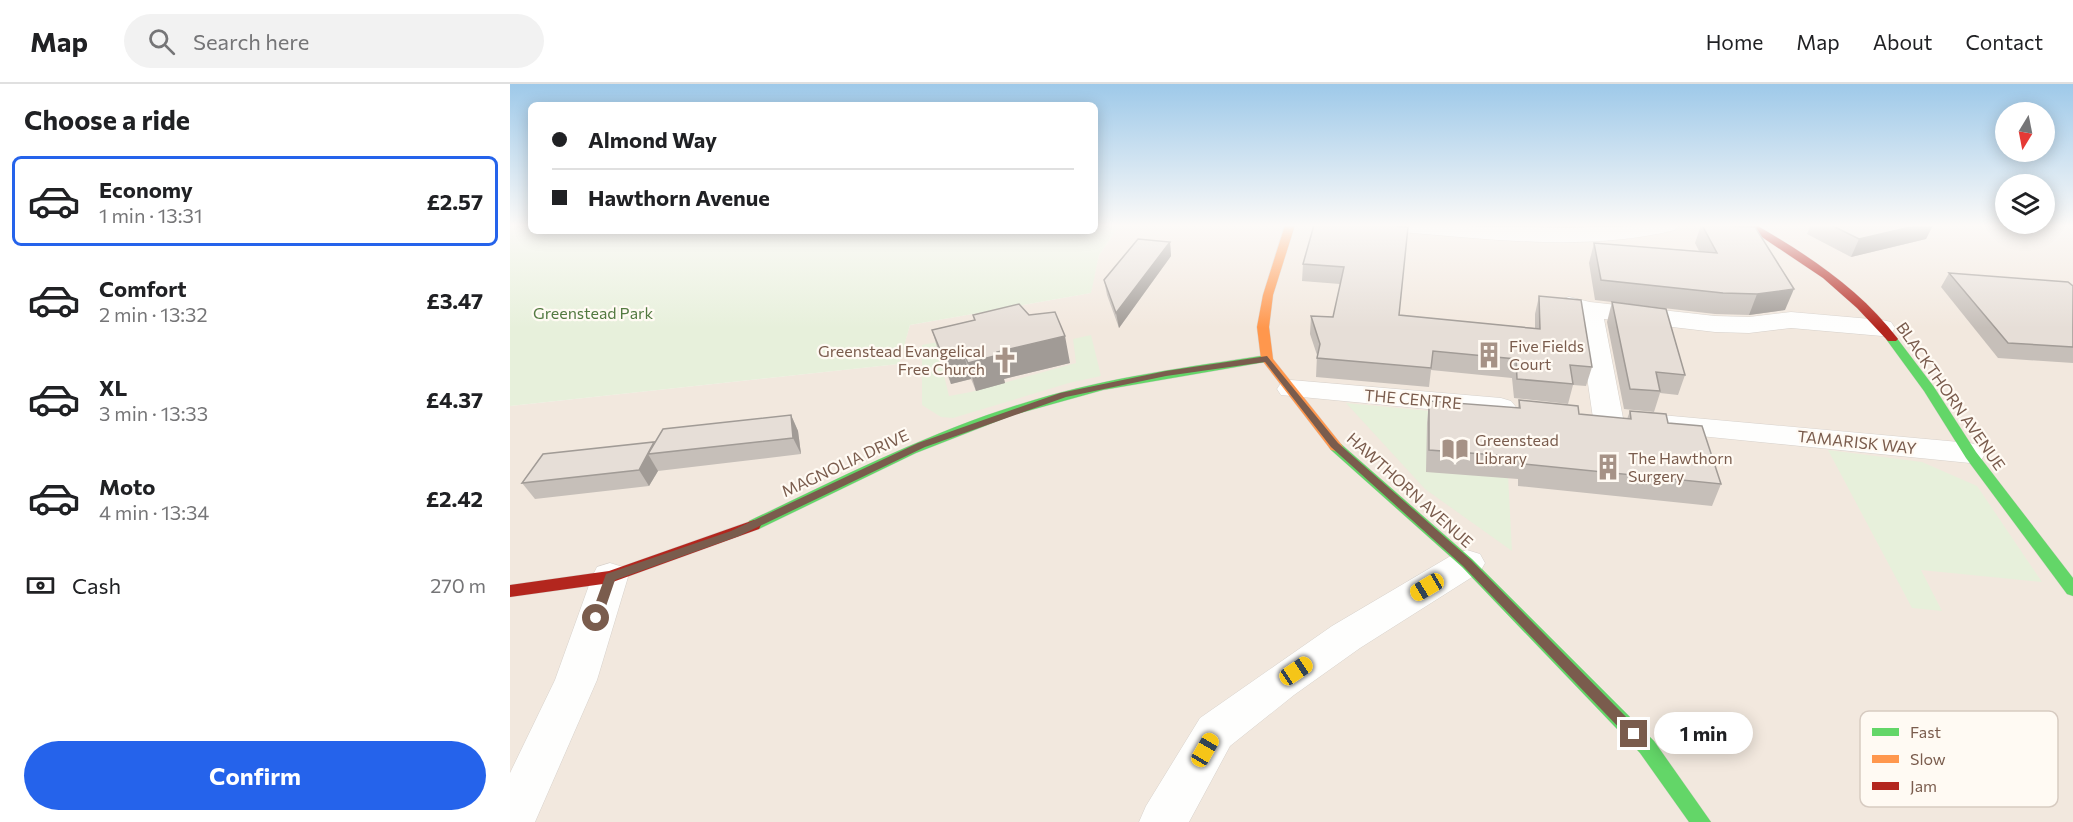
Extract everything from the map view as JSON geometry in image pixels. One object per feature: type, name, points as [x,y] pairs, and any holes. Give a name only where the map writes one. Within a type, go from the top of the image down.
[{"type":"street","points":[[1267,359],[1263,327],[1268,295],[1279,259]]},
{"type":"street","name":"BLACKTHORN AVENUE","points":[[1808,259],[1828,274],[1882,328],[1923,379],[1970,453],[2073,590]]},
{"type":"street","points":[[1562,304],[1590,310],[1715,324],[1749,325],[1791,320],[1882,328]]},
{"type":"street","name":"TAMARISK WAY","points":[[1590,310],[1596,417],[1970,453]]},
{"type":"street","name":"HAWTHORN AVENUE","points":[[1267,359],[1334,445],[1467,563],[1647,747],[1701,822]]},
{"type":"street","name":"MAGNOLIA DRIVE","points":[[510,591],[610,577],[735,534],[921,445],[1008,412],[1064,395],[1267,359]]},
{"type":"street","name":"THE CENTRE","points":[[1291,389],[1525,410]]},
{"type":"street","points":[[1163,822],[1215,732],[1279,683],[1347,637],[1467,563]]},
{"type":"street","points":[[511,822],[576,680],[610,577]]},
{"type":"shaded area","points":[[1098,259],[2073,259],[2073,822],[510,822],[510,406],[898,364],[910,325],[1090,293]]},
{"type":"green space","name":"Greenstead Park","points":[[510,259],[1098,259],[1091,293],[910,325],[899,364],[510,406]]},
{"type":"green space","points":[[1091,335],[1101,376],[1069,383],[953,418],[941,417],[922,405],[922,345],[964,337],[967,347],[939,355],[949,396],[1076,363],[1073,339]]},
{"type":"green space","points":[[1346,403],[1505,418],[1512,551],[1425,489]]},
{"type":"green space","points":[[1828,450],[1922,462],[1977,486],[2042,582],[1921,570],[1942,611],[1912,608]]},
{"type":"building","points":[[1121,259],[1157,259],[1116,313],[1104,280]]},
{"type":"building","points":[[1304,259],[1405,259],[1399,315],[1540,329],[1539,296],[1581,300],[1592,367],[1570,365],[1573,384],[1517,379],[1516,359],[1433,351],[1431,368],[1317,358],[1320,344],[1311,316],[1333,317],[1344,267],[1303,264]]},
{"type":"building","points":[[1597,259],[1775,259],[1794,289],[1757,294],[1723,293],[1601,280]]},
{"type":"building","points":[[1949,273],[2068,282],[2073,286],[2073,347],[2008,343]]},
{"type":"building","points":[[1612,302],[1666,309],[1685,375],[1656,372],[1660,391],[1630,389]]},
{"type":"building","points":[[1019,304],[1029,315],[1055,312],[1065,336],[997,352],[998,355],[968,363],[963,352],[943,357],[932,330],[975,320],[973,315]]},
{"type":"building","points":[[1519,400],[1578,406],[1579,414],[1631,419],[1630,411],[1666,414],[1668,423],[1702,426],[1721,484],[1523,464],[1523,457],[1429,450],[1429,401],[1520,408]]},
{"type":"building","points":[[791,415],[793,438],[648,454],[663,429]]},
{"type":"building","points":[[654,442],[639,470],[522,483],[543,454]]},
{"type":"traffic: fast","points":[[1892,339],[1930,390],[1971,455],[2073,590]]},
{"type":"traffic: fast","points":[[754,525],[911,450],[1008,412],[1103,386],[1267,359]]},
{"type":"traffic: fast","points":[[1336,447],[1467,563],[1647,747],[1701,822]]},
{"type":"traffic: slow","points":[[1279,259],[1268,295],[1263,327],[1267,359],[1336,447]]},
{"type":"traffic: jam","points":[[1804,259],[1861,305],[1892,339]]},
{"type":"traffic: jam","points":[[510,591],[610,577],[754,525]]},
{"type":"place","name":"Five Fields Court","points":[[1489,355]]},
{"type":"place","name":"Greenstead Evangelical Free Church","points":[[1005,360]]},
{"type":"place","name":"Greenstead Library","points":[[1455,449]]},
{"type":"place","name":"The Hawthorn Surgery","points":[[1608,467]]},
{"type":"route","points":[[596,618],[610,577],[735,534],[921,445],[1008,412],[1064,395],[1166,374],[1267,359],[1334,445],[1467,563],[1634,734]]}]
